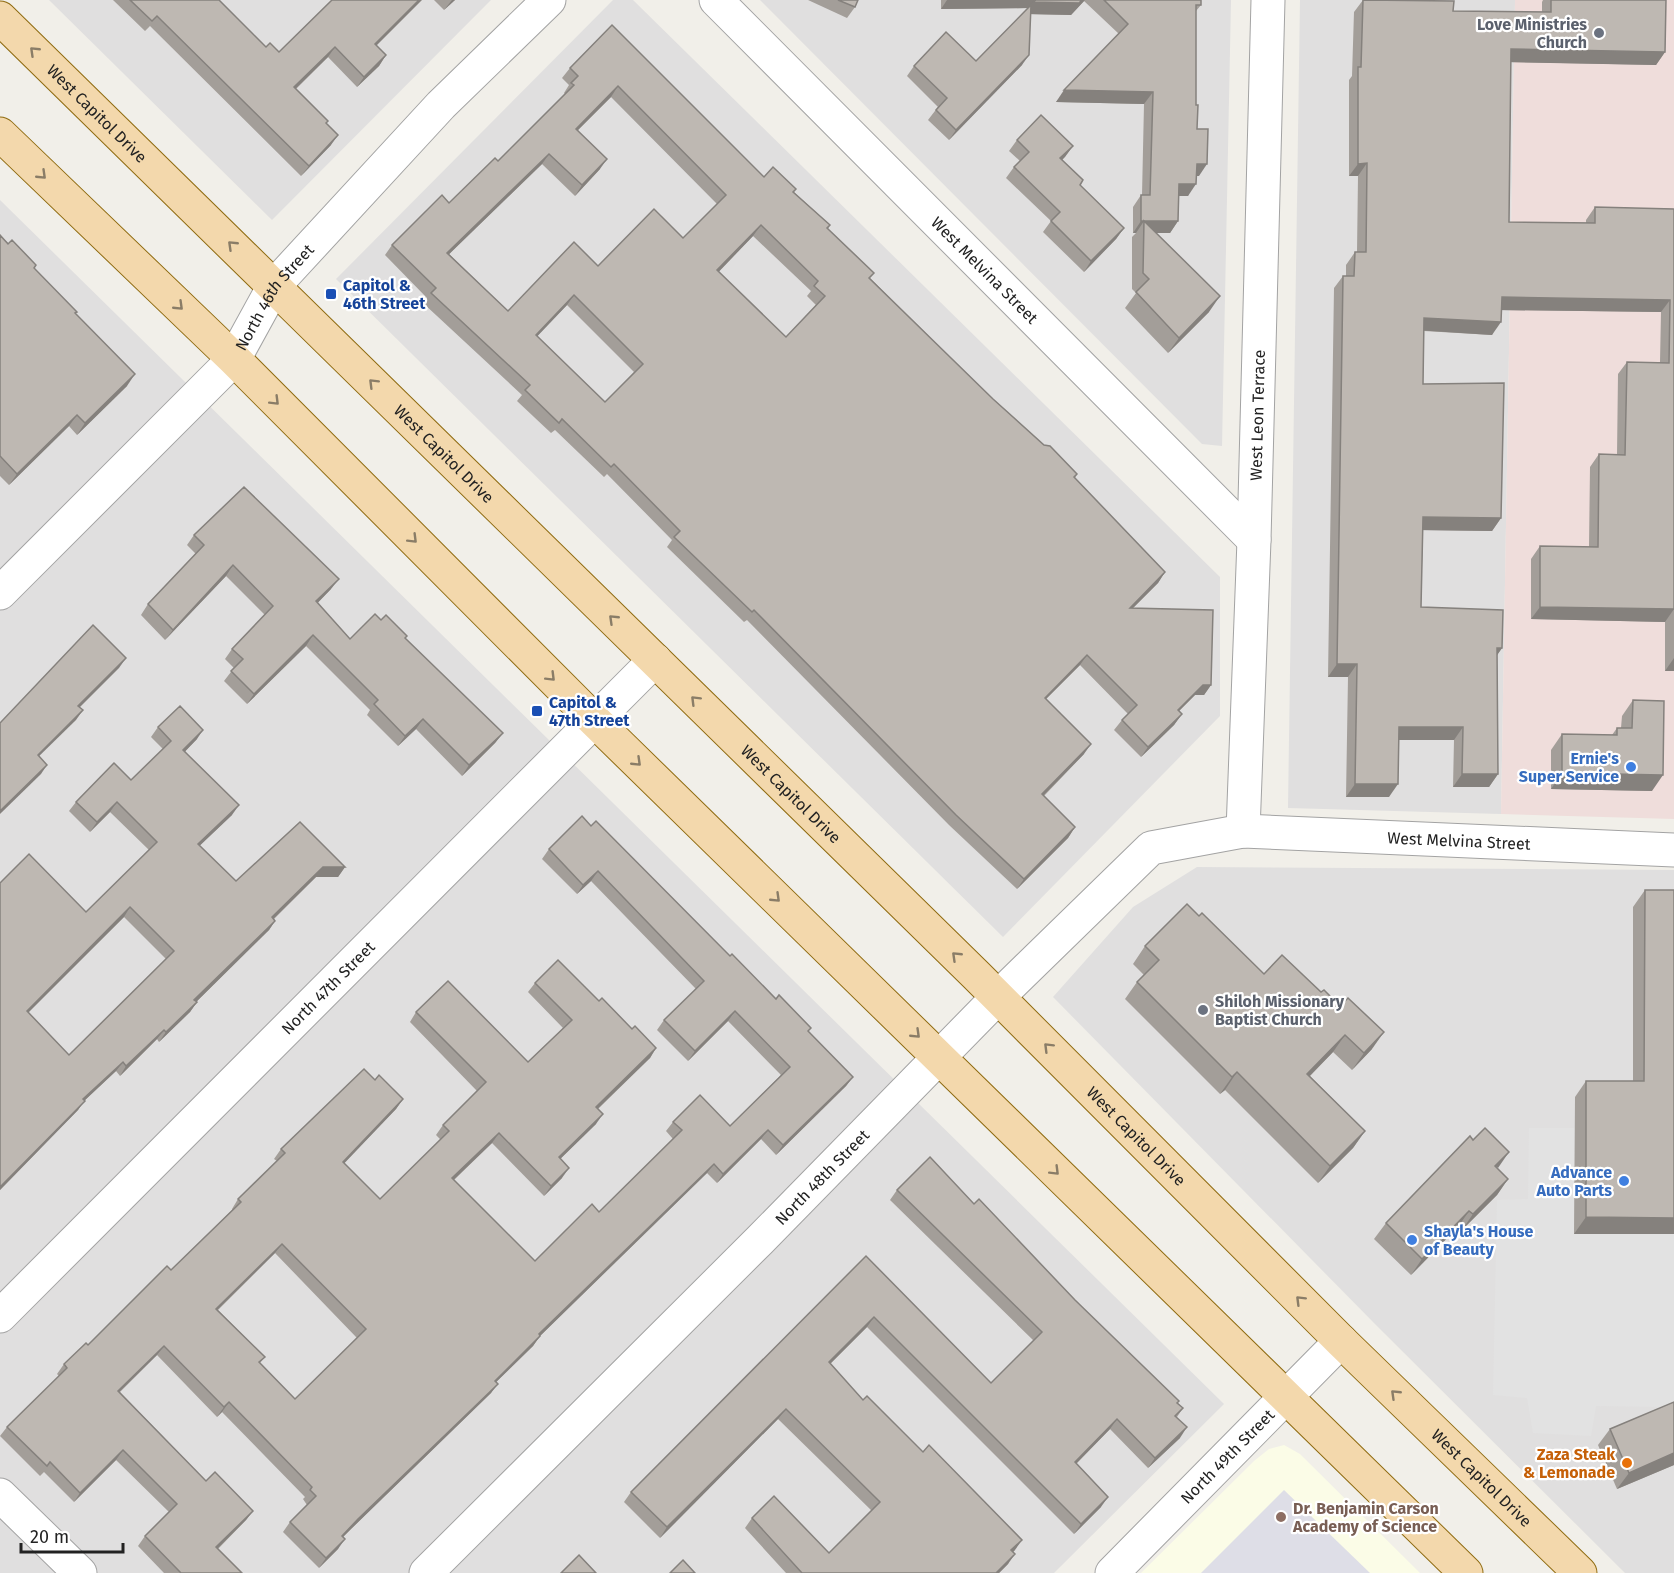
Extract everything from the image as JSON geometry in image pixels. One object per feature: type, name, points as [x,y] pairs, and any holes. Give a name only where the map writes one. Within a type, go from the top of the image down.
[{"type":"main road","name":"West Capitol Drive","points":[[0,18],[998,997],[1341,1341],[1580,1573]]},
{"type":"main road","points":[[0,134],[234,359],[595,721],[1285,1399],[1466,1573]]},
{"type":"street","name":"North 46th Street","points":[[0,593],[234,359],[274,286],[441,105],[549,0]]},
{"type":"street","name":"West Melvina Street","points":[[716,0],[1254,540]]},
{"type":"street","name":"West Leon Terrace","points":[[1243,831],[1254,540],[1268,0]]},
{"type":"street","name":"North 47th Street","points":[[0,1316],[655,660]]},
{"type":"street","name":"West Melvina Street","points":[[1243,831],[1674,850]]},
{"type":"street","name":"North 48th Street","points":[[426,1573],[940,1058],[998,997],[1151,848],[1243,831]]},
{"type":"street","name":"North 49th Street","points":[[1112,1573],[1341,1341]]},
{"type":"street","points":[[0,1495],[80,1573]]},
{"type":"shaded area","points":[[49,0],[491,0],[272,220]]},
{"type":"shaded area","points":[[613,0],[633,0],[1220,577],[1220,716],[1003,937],[336,279]]},
{"type":"shaded area","points":[[760,0],[1231,0],[1222,446],[1202,444]]},
{"type":"shaded area","points":[[1300,0],[1515,0],[1501,814],[1288,808]]},
{"type":"shaded area","points":[[1515,0],[1674,0],[1674,819],[1501,814]]},
{"type":"shaded area","points":[[0,200],[1224,1404],[1054,1573],[0,1573]]},
{"type":"shaded area","points":[[1197,867],[1674,870],[1674,1573],[1625,1573],[1375,1324],[1053,997],[1133,907]]},
{"type":"shaded area","points":[[1529,1128],[1575,1128],[1575,1234],[1674,1234],[1674,1403],[1667,1407],[1596,1406],[1591,1436],[1533,1433],[1527,1398],[1493,1395],[1497,1200],[1528,1199]]},
{"type":"shaded area","name":"Dr. Benjamin Carson Academy of Science","points":[[1284,1445],[1300,1454],[1420,1573],[1141,1573],[1254,1461],[1269,1449]]},
{"type":"shaded area","points":[[1284,1490],[1370,1573],[1201,1573]]},
{"type":"building","points":[[130,0],[219,0],[266,47],[270,43],[279,52],[332,0],[419,0],[375,44],[386,55],[364,77],[335,47],[294,87],[328,121],[326,123],[338,135],[309,166],[157,16],[152,21]]},
{"type":"building","points":[[838,0],[858,0],[855,7]]},
{"type":"building","points":[[1036,0],[1082,0],[1079,3],[1033,2]]},
{"type":"building","points":[[1104,0],[1201,0],[1201,5],[1196,5],[1196,105],[1198,105],[1197,129],[1208,129],[1207,164],[1197,164],[1196,184],[1179,184],[1178,221],[1141,221],[1141,195],[1150,195],[1153,92],[1064,90],[1128,24]]},
{"type":"building","points":[[1363,0],[1454,1],[1453,11],[1551,12],[1551,0],[1666,0],[1665,52],[1511,49],[1509,222],[1595,223],[1595,207],[1674,209],[1674,609],[1540,607],[1540,546],[1598,547],[1599,454],[1625,455],[1627,362],[1669,363],[1670,300],[1502,297],[1501,322],[1424,318],[1423,384],[1504,383],[1501,518],[1423,517],[1421,607],[1503,610],[1502,648],[1497,648],[1498,774],[1462,774],[1463,727],[1399,727],[1398,784],[1355,784],[1357,664],[1337,664],[1343,276],[1354,276],[1355,252],[1366,252],[1367,163],[1358,164],[1358,67],[1361,67]]},
{"type":"building","points":[[1031,5],[1029,55],[956,130],[936,110],[947,98],[914,66],[946,32],[976,61]]},
{"type":"building","points":[[612,25],[764,177],[773,167],[796,189],[793,192],[830,225],[827,228],[874,273],[869,278],[993,399],[1044,445],[1050,446],[1077,474],[1074,477],[1165,572],[1130,608],[1213,610],[1211,685],[1203,685],[1178,710],[1182,714],[1148,747],[1122,720],[1137,705],[1087,655],[1045,698],[1091,744],[1042,794],[1075,827],[1024,879],[956,815],[754,610],[752,612],[674,537],[680,531],[614,464],[611,467],[562,419],[559,423],[525,390],[530,385],[431,293],[436,288],[392,245],[442,195],[449,203],[495,158],[498,161],[574,85],[571,83],[578,76],[570,68]],"holes":[[[618,86],[726,195],[683,238],[654,209],[598,266],[574,242],[508,311],[447,253],[549,154],[582,185],[607,159],[576,129]],[[761,225],[818,281],[814,286],[825,296],[786,337],[717,270]],[[574,295],[643,364],[605,402],[536,335]]]},
{"type":"building","points":[[1041,115],[1073,146],[1060,158],[1083,180],[1080,185],[1124,228],[1091,261],[1051,221],[1060,212],[1014,167],[1029,152],[1017,140]]},
{"type":"building","points":[[1144,221],[1220,296],[1179,338],[1136,292],[1149,279],[1143,273]]},
{"type":"building","points":[[0,235],[8,244],[12,240],[36,265],[34,268],[77,312],[75,313],[135,374],[85,423],[77,415],[17,474],[0,456]]},
{"type":"building","points":[[244,487],[339,579],[316,601],[350,639],[375,614],[381,620],[386,615],[407,636],[405,638],[503,733],[469,765],[423,719],[405,736],[374,704],[378,700],[313,635],[254,694],[231,671],[243,659],[232,649],[273,606],[233,565],[173,630],[148,604],[204,545],[194,535]]},
{"type":"building","points":[[93,625],[126,658],[78,706],[83,710],[38,755],[47,765],[0,811],[0,723]]},
{"type":"building","points":[[1633,700],[1664,701],[1663,775],[1562,773],[1562,734],[1617,735],[1617,728],[1632,728]]},
{"type":"building","points":[[180,706],[203,730],[183,750],[239,805],[198,844],[236,881],[300,822],[345,867],[323,867],[272,917],[275,921],[194,1000],[197,1002],[166,1032],[164,1030],[126,1066],[123,1062],[83,1099],[85,1101],[0,1187],[0,883],[29,854],[86,912],[157,842],[117,802],[97,822],[76,802],[114,763],[131,780],[171,741],[158,727]],"holes":[[[130,907],[174,951],[69,1055],[27,1011]]]},
{"type":"building","points":[[582,816],[591,826],[596,821],[730,956],[732,954],[776,999],[779,995],[811,1028],[808,1031],[853,1077],[783,1145],[768,1130],[723,1174],[714,1164],[539,1334],[540,1336],[495,1381],[498,1384],[358,1519],[342,1536],[345,1539],[326,1558],[290,1522],[316,1496],[310,1490],[312,1487],[229,1402],[224,1407],[164,1346],[118,1391],[206,1481],[215,1472],[253,1511],[216,1547],[242,1573],[181,1573],[145,1536],[177,1504],[123,1450],[80,1493],[50,1462],[47,1466],[7,1427],[67,1368],[64,1364],[86,1343],[88,1345],[167,1266],[171,1270],[241,1202],[238,1199],[285,1153],[281,1149],[364,1069],[375,1080],[379,1075],[403,1099],[343,1162],[380,1199],[449,1131],[443,1125],[486,1082],[416,1012],[448,981],[528,1062],[572,1020],[535,983],[558,960],[599,1001],[602,998],[632,1029],[635,1026],[656,1048],[596,1107],[603,1114],[559,1157],[569,1168],[551,1186],[499,1133],[452,1178],[535,1261],[592,1204],[599,1212],[682,1130],[673,1122],[700,1095],[730,1126],[790,1067],[735,1011],[695,1051],[664,1020],[704,981],[598,871],[583,885],[549,849]],"holes":[[[282,1244],[366,1329],[295,1399],[259,1362],[265,1357],[216,1309]]]},
{"type":"building","points":[[1645,890],[1674,890],[1674,1218],[1586,1217],[1586,1081],[1644,1081]]},
{"type":"building","points":[[1187,904],[1199,916],[1202,913],[1264,974],[1282,955],[1321,992],[1324,990],[1340,1006],[1348,998],[1384,1032],[1364,1053],[1345,1035],[1307,1074],[1365,1131],[1330,1166],[1237,1072],[1232,1077],[1137,982],[1159,960],[1145,946]]},
{"type":"building","points":[[1485,1128],[1509,1152],[1495,1166],[1508,1179],[1473,1214],[1469,1211],[1422,1259],[1386,1223],[1470,1136],[1473,1140]]},
{"type":"building","points":[[930,1157],[974,1204],[979,1199],[1075,1300],[1179,1401],[1177,1403],[1183,1408],[1175,1416],[1187,1427],[1155,1458],[1117,1419],[1075,1462],[1108,1497],[1081,1524],[874,1317],[829,1362],[863,1400],[867,1396],[923,1452],[929,1445],[1022,1540],[1011,1550],[1015,1554],[996,1573],[802,1573],[752,1518],[774,1496],[829,1553],[880,1502],[786,1409],[667,1527],[631,1492],[866,1256],[991,1383],[1042,1332],[897,1190]]},
{"type":"building","points":[[1674,1402],[1674,1453],[1629,1473],[1610,1429]]},
{"type":"building","points":[[579,1555],[596,1573],[561,1573]]},
{"type":"building","points":[[683,1560],[695,1573],[670,1573]]},
{"type":"place","name":"Love Ministries Church","points":[[1599,33]]},
{"type":"place","name":"Capitol & 46th Street","points":[[331,294]]},
{"type":"place","name":"Capitol & 47th Street","points":[[537,711]]},
{"type":"place","name":"Ernie's Super Service","points":[[1631,767]]},
{"type":"place","name":"Shiloh Missionary Baptist Church","points":[[1203,1010]]},
{"type":"place","name":"Advance Auto Parts","points":[[1624,1181]]},
{"type":"place","name":"Shayla's House of Beauty","points":[[1412,1240]]},
{"type":"place","name":"Zaza Steak & Lemonade","points":[[1627,1463]]},
{"type":"place","name":"Dr. Benjamin Carson Academy of Science","points":[[1281,1517]]}]
